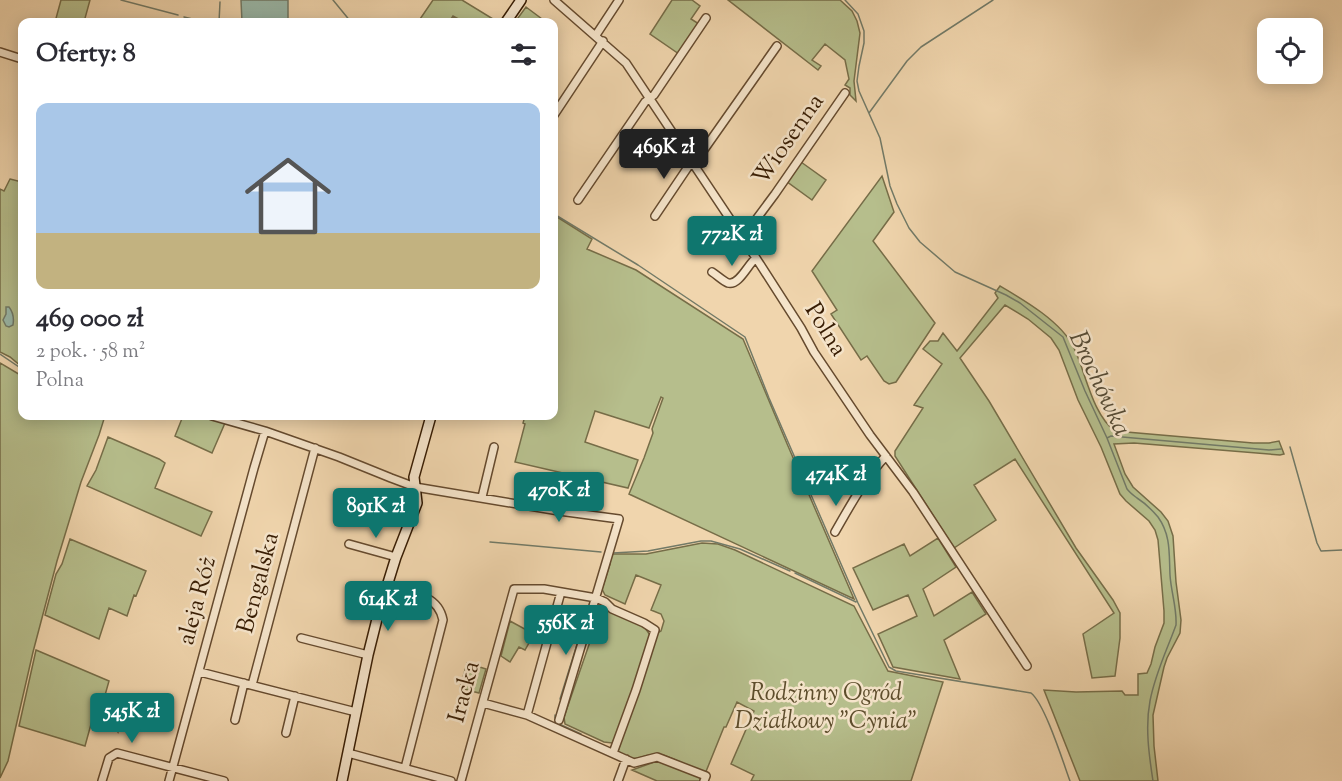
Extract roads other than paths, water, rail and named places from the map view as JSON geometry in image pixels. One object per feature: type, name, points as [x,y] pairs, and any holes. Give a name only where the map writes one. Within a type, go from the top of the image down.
[{"type":"street","points":[[509,18],[520,0]]},
{"type":"street","name":"Polna","points":[[554,0],[626,63],[756,258],[814,352],[913,492],[1027,666]]},
{"type":"street","points":[[596,35],[619,0]]},
{"type":"street","points":[[578,200],[706,18]]},
{"type":"street","points":[[558,109],[603,41]]},
{"type":"street","points":[[655,216],[688,166],[696,161],[777,46]]},
{"type":"street","points":[[0,52],[18,58]]},
{"type":"street","name":"Wiosenna","points":[[741,236],[749,230],[845,93]]},
{"type":"street","points":[[712,272],[728,283],[736,282],[756,258]]},
{"type":"street","points":[[226,420],[315,448],[415,487],[619,519],[559,720]]},
{"type":"street","points":[[342,781],[368,654],[386,588],[415,508],[417,498],[414,477],[430,420]]},
{"type":"street","name":"aleja Róż","points":[[169,781],[265,431]]},
{"type":"street","points":[[482,497],[494,447]]},
{"type":"street","name":"Bengalska","points":[[235,720],[248,684],[315,448]]},
{"type":"street","points":[[835,532],[858,494],[886,456]]},
{"type":"street","points":[[349,544],[396,557]]},
{"type":"street","points":[[386,588],[429,598],[437,604],[444,620],[405,768]]},
{"type":"street","name":"Iracka","points":[[461,781],[514,589],[544,589],[596,598],[605,602],[612,609],[655,630],[613,753]]},
{"type":"street","points":[[527,715],[561,591]]},
{"type":"street","points":[[301,638],[368,654]]},
{"type":"street","points":[[200,672],[356,712]]},
{"type":"street","points":[[286,733],[296,696]]},
{"type":"street","points":[[483,703],[527,715],[634,763],[657,757],[705,779]]},
{"type":"street","points":[[102,781],[110,758],[117,753],[224,781]]},
{"type":"street","points":[[348,753],[451,781]]},
{"type":"street","points":[[618,781],[626,759]]},
{"type":"waterway","points":[[121,0],[178,15]]},
{"type":"waterway","points":[[333,0],[348,18]]},
{"type":"waterway","name":"Brochówka","points":[[845,0],[858,14],[864,31],[857,81],[859,91],[880,138],[890,186],[909,228],[920,242],[955,272],[1020,303],[1063,337],[1127,489],[1156,514],[1165,531],[1176,625],[1150,701],[1148,741],[1153,781]]},
{"type":"waterway","points":[[869,113],[907,61],[921,47],[993,0]]},
{"type":"waterway","points":[[219,18],[220,2]]},
{"type":"waterway","points":[[184,17],[188,18]]},
{"type":"waterway","points":[[558,216],[638,265],[745,337],[858,603],[889,667],[896,671],[1031,693],[1048,721],[1070,781]]},
{"type":"waterway","points":[[0,354],[18,366]]},
{"type":"waterway","points":[[1107,438],[1111,436],[1269,450],[1281,449]]},
{"type":"waterway","points":[[1290,447],[1321,551],[1342,550]]},
{"type":"waterway","points":[[613,553],[648,551],[711,541],[740,549],[790,571]]},
{"type":"waterway","points":[[490,542],[601,552]]},
{"type":"waterway","points":[[795,573],[856,602]]},
{"type":"waterway","points":[[560,699],[588,609]]},
{"type":"waterway","points":[[557,723],[581,734]]},
{"type":"park label","name":"Rodzinny Ogród Działkowy \"Cynia\"","points":[[826,708]]}]
